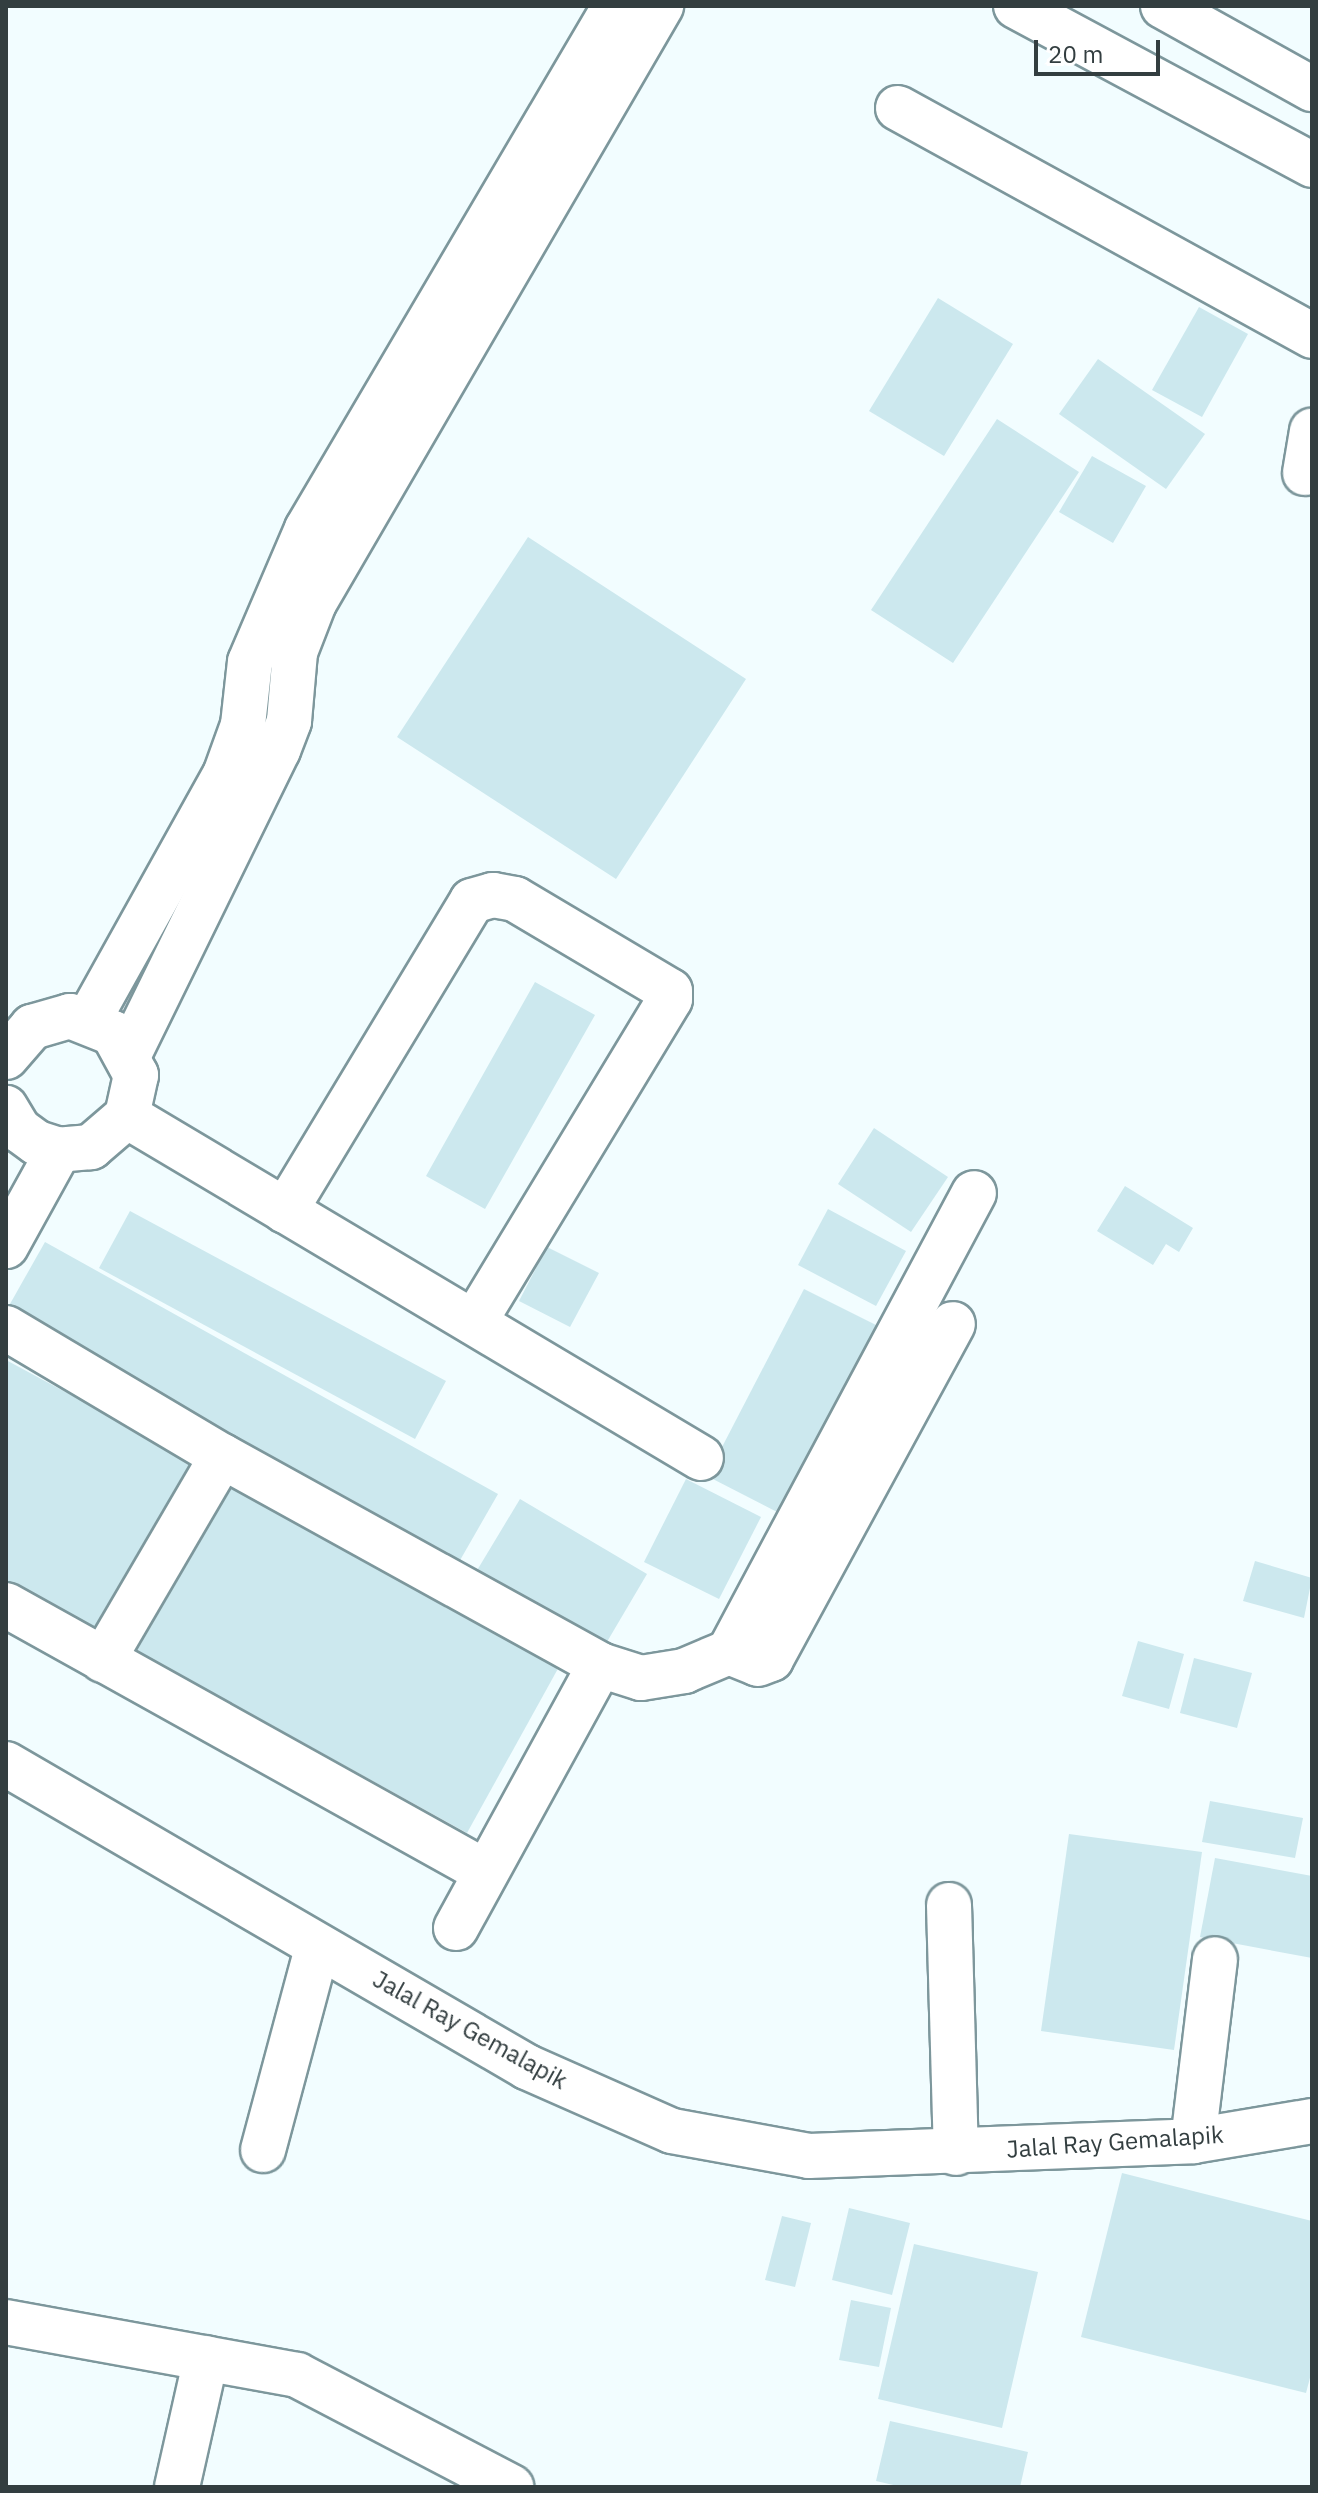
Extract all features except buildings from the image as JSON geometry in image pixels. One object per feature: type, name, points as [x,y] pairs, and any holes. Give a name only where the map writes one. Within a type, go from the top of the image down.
[{"type":"street","points":[[89,1019],[225,775],[245,709],[250,662],[307,529],[615,6]]},
{"type":"street","points":[[129,1054],[289,721],[295,652],[314,603],[661,6]]},
{"type":"street","points":[[1016,6],[1312,165]]},
{"type":"street","points":[[1163,6],[1312,89]]},
{"type":"street","points":[[898,108],[1312,336]]},
{"type":"street","points":[[1305,473],[1312,431]]},
{"type":"street","points":[[245,709],[289,721]]},
{"type":"street","points":[[285,1211],[472,901],[493,895],[515,899],[670,991],[670,999],[474,1322]]},
{"type":"street","points":[[6,1057],[32,1027],[60,1018],[89,1019],[113,1033],[129,1054],[136,1075],[127,1116],[91,1147],[59,1150],[10,1130]]},
{"type":"street","points":[[127,1116],[701,1458]]},
{"type":"street","points":[[6,1246],[59,1150]]},
{"type":"street","points":[[6,1328],[222,1456],[600,1665],[641,1678],[684,1671],[729,1652],[974,1193]]},
{"type":"street","points":[[729,1652],[758,1664],[771,1659],[953,1324]]},
{"type":"street","points":[[103,1660],[222,1456]]},
{"type":"street","points":[[6,1605],[484,1871]]},
{"type":"street","points":[[456,1928],[484,1871],[600,1665]]},
{"type":"street","name":"Jalal Ray Gemalapik","points":[[10,1774],[317,1948],[424,2003],[527,2067],[672,2131],[809,2156],[956,2153],[1193,2141],[1312,2121]]},
{"type":"street","points":[[949,1905],[956,2153]]},
{"type":"street","points":[[263,2150],[317,1948]]},
{"type":"street","points":[[1193,2141],[1215,1959]]},
{"type":"street","points":[[6,2322],[297,2375],[511,2487]]},
{"type":"street","points":[[177,2487],[206,2358]]}]
